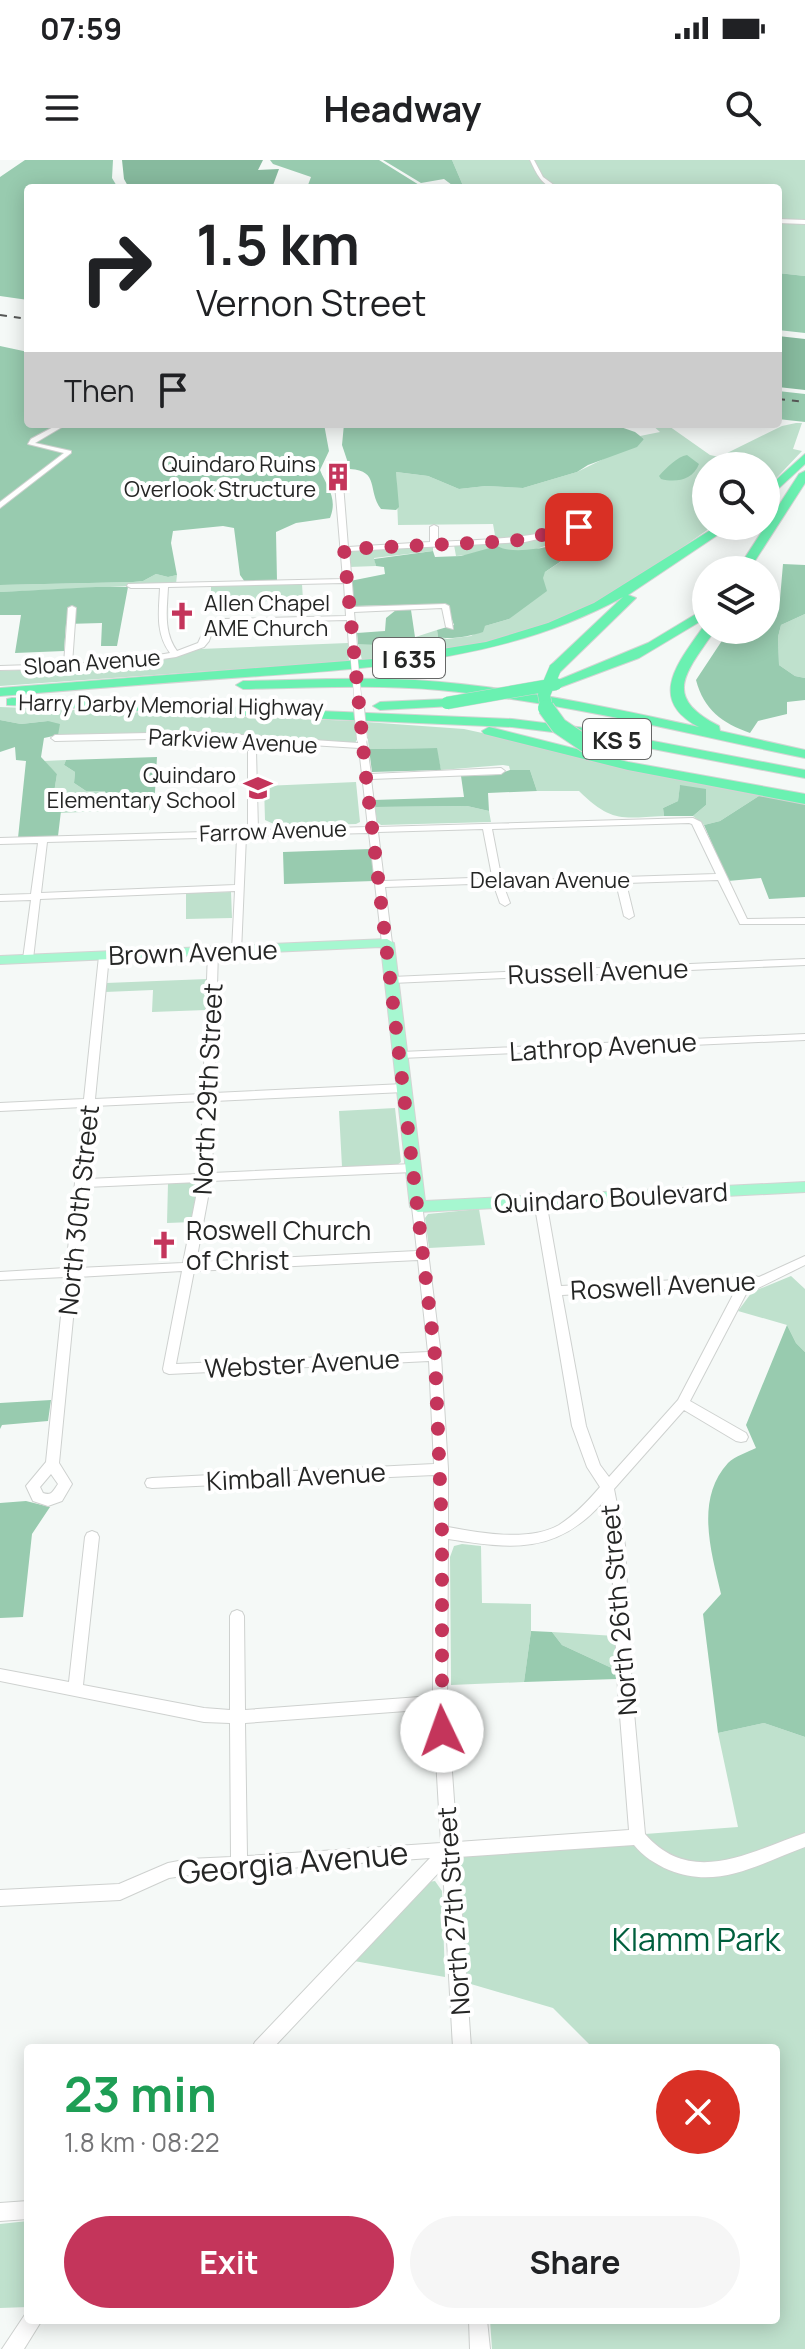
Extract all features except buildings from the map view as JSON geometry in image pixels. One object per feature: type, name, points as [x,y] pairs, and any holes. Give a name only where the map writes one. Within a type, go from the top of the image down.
[{"type":"highway","points":[[780,482],[805,457]]},
{"type":"highway","points":[[752,556],[805,474]]},
{"type":"highway","name":"Harry Darby Memorial Highway","points":[[0,692],[378,662],[451,653],[550,628],[596,608],[704,540]]},
{"type":"highway","points":[[659,570],[556,676],[546,680],[542,694],[547,712],[567,734],[593,749],[805,797]]},
{"type":"highway","name":"Harry Darby Memorial Highway","points":[[0,702],[208,709],[447,703],[611,666],[663,644],[692,622]]},
{"type":"highway","points":[[699,644],[677,677],[674,691],[680,704],[707,726],[744,742]]},
{"type":"highway","name":"KS 5","points":[[63,687],[435,686],[542,701],[805,754]]},
{"type":"highway","name":"KS 5","points":[[208,709],[512,723],[585,732],[805,774]]},
{"type":"highway","points":[[427,720],[478,728],[628,766],[805,797]]},
{"type":"highway","points":[[666,766],[805,783]]},
{"type":"main road","name":"Brown Avenue","points":[[0,960],[387,943]]},
{"type":"main road","name":"North 27th Street","points":[[387,943],[418,1207]]},
{"type":"main road","name":"Quindaro Boulevard","points":[[418,1207],[805,1187]]},
{"type":"street","points":[[532,160],[541,178],[549,184]]},
{"type":"street","points":[[782,221],[805,222]]},
{"type":"street","points":[[0,506],[69,452],[31,444],[56,428]]},
{"type":"street","name":"North 27th Street","points":[[339,484],[362,743],[387,943]]},
{"type":"street","points":[[344,549],[525,540],[579,527],[599,518],[605,504],[602,497],[585,495]]},
{"type":"street","points":[[434,527],[434,545]]},
{"type":"street","points":[[131,586],[346,581]]},
{"type":"street","points":[[164,585],[164,636],[166,645],[176,655]]},
{"type":"street","points":[[350,614],[445,606],[450,627]]},
{"type":"street","points":[[68,665],[72,608]]},
{"type":"street","name":"Sloan Avenue","points":[[0,668],[130,663],[176,655],[201,645],[215,623],[350,614]]},
{"type":"street","name":"Parkview Avenue","points":[[55,738],[196,735],[362,743]]},
{"type":"street","name":"North 29th Street","points":[[237,950],[239,888],[248,832],[252,751]]},
{"type":"street","points":[[366,777],[501,771]]},
{"type":"street","name":"Farrow Avenue","points":[[0,841],[690,820],[696,822],[721,877]]},
{"type":"street","points":[[487,826],[498,884],[505,903]]},
{"type":"street","points":[[28,959],[43,840]]},
{"type":"street","points":[[721,877],[743,922],[805,921]]},
{"type":"street","name":"Delavan Avenue","points":[[379,884],[471,881],[498,884],[721,877]]},
{"type":"street","points":[[620,880],[629,916]]},
{"type":"street","points":[[0,898],[239,888]]},
{"type":"street","name":"North 29th Street","points":[[169,1369],[206,1177],[213,951]]},
{"type":"street","name":"North 30th Street","points":[[52,1464],[104,956]]},
{"type":"street","name":"Russell Avenue","points":[[392,980],[805,962]]},
{"type":"street","name":"Lathrop Avenue","points":[[401,1055],[805,1037]]},
{"type":"street","points":[[0,1107],[404,1088]]},
{"type":"street","points":[[81,1183],[413,1168]]},
{"type":"street","name":"North 26th Street","points":[[540,1201],[579,1426],[594,1467],[607,1486],[618,1545],[625,1690],[637,1837]]},
{"type":"street","name":"North 27th Street","points":[[418,1207],[435,1356],[441,1469],[440,1702],[462,2044]]},
{"type":"street","points":[[0,1276],[423,1255]]},
{"type":"street","points":[[442,1532],[496,1541],[541,1537],[562,1530],[585,1513],[683,1403],[741,1291],[805,1260]]},
{"type":"street","name":"Roswell Avenue","points":[[556,1291],[769,1279]]},
{"type":"street","name":"Webster Avenue","points":[[169,1369],[435,1356]]},
{"type":"street","points":[[683,1403],[741,1437]]},
{"type":"street","name":"Kimball Avenue","points":[[152,1483],[441,1469]]},
{"type":"street","points":[[75,1691],[92,1537]]},
{"type":"street","points":[[237,1616],[239,1863]]},
{"type":"street","points":[[0,1675],[204,1715],[236,1717],[440,1702]]},
{"type":"street","points":[[637,1837],[644,1847],[659,1858],[708,1871],[805,1840]]},
{"type":"street","name":"Georgia Avenue","points":[[0,1898],[120,1892],[177,1869],[239,1863],[637,1837]]},
{"type":"street","points":[[265,2044],[450,1849]]},
{"type":"street","points":[[0,2212],[24,2210]]},
{"type":"street","points":[[12,2349],[30,2324]]},
{"type":"street","points":[[478,2324],[480,2349]]},
{"type":"green space","points":[[452,160],[805,160],[805,276],[782,273],[782,184],[462,184]]},
{"type":"green space","points":[[802,423],[793,449],[802,451],[780,474],[780,452],[729,452],[778,428]]},
{"type":"green space","points":[[656,428],[672,428],[706,452],[692,452],[693,540],[594,604],[538,627],[481,643],[362,660],[358,644],[397,643],[437,630],[438,637],[447,639],[471,636],[485,626],[509,619],[545,572],[585,546],[550,544],[534,550],[456,556],[454,545],[496,541],[493,524],[398,525],[396,472],[428,476],[459,489],[486,486],[523,488],[577,472],[644,439],[640,436],[660,432]]},
{"type":"green space","points":[[433,547],[433,551],[374,558],[376,566],[349,567],[351,551]]},
{"type":"green space","points":[[156,574],[168,577],[177,575],[176,584],[0,592],[0,585],[133,582]]},
{"type":"green space","points":[[302,584],[303,600],[211,603],[211,586]]},
{"type":"green space","points":[[805,614],[805,678],[795,676],[779,665],[781,625]]},
{"type":"green space","points":[[348,643],[349,661],[0,686],[0,671],[149,664],[200,649]]},
{"type":"green space","points":[[0,707],[355,721],[358,738],[355,743],[339,744],[189,732],[58,735],[48,721],[21,724],[0,720]]},
{"type":"green space","points":[[366,722],[464,729],[762,794],[720,821],[704,825],[693,816],[706,805],[680,786],[678,801],[663,808],[664,816],[618,816],[600,809],[579,791],[537,791],[530,770],[510,770],[509,766],[503,765],[441,770],[436,748],[369,749]]},
{"type":"green space","points":[[66,760],[64,765],[75,772],[74,783],[86,791],[105,790],[104,811],[61,813],[52,805],[57,774],[44,761]]},
{"type":"green space","points":[[356,782],[360,822],[356,824],[278,826],[265,820],[264,786]]},
{"type":"green space","points":[[467,806],[489,811],[491,822],[381,825],[377,822],[375,807]]},
{"type":"green space","points":[[231,892],[232,918],[186,919],[186,893]]},
{"type":"green space","points":[[207,979],[206,1010],[152,1012],[153,990],[105,992],[106,983]]},
{"type":"green space","points":[[395,1108],[401,1162],[397,1165],[342,1167],[339,1111]]},
{"type":"green space","points":[[197,1182],[193,1222],[167,1223],[168,1183]]},
{"type":"green space","points":[[479,1209],[485,1245],[429,1248],[425,1218],[428,1214]]},
{"type":"green space","points":[[791,1276],[805,1289],[805,1352],[796,1343],[787,1325],[738,1311],[752,1292]]},
{"type":"green space","points":[[454,1546],[481,1546],[482,1603],[531,1604],[531,1631],[524,1682],[451,1685],[450,1557]]},
{"type":"green space","points":[[552,1632],[615,1636],[616,1670],[562,1645]]},
{"type":"green space","name":"Klamm Park","points":[[764,1723],[805,1737],[805,2349],[492,2349],[490,2324],[780,2324],[780,2044],[589,2044],[553,2008],[464,1982],[458,1867],[464,1856],[645,1834],[738,1827],[718,1733]]},
{"type":"green space","points":[[435,1881],[442,1891],[445,1977],[354,1961],[428,1882]]},
{"type":"green space","points":[[24,2221],[24,2307],[0,2308],[0,2224]]},
{"type":"shaded area","points":[[25,160],[113,160],[112,178],[116,184],[24,184],[24,299],[0,296],[0,177]]},
{"type":"shaded area","points":[[122,160],[263,160],[258,170],[279,169],[273,184],[127,184]]},
{"type":"shaded area","points":[[270,160],[379,160],[418,184],[308,184],[311,177],[273,164]]},
{"type":"shaded area","points":[[383,160],[452,160],[462,184],[451,184],[444,179],[421,183]]},
{"type":"shaded area","points":[[782,273],[805,276],[805,333],[782,330]]},
{"type":"shaded area","points":[[782,336],[805,339],[805,390],[782,387]]},
{"type":"shaded area","points":[[0,346],[24,351],[24,428],[325,428],[329,451],[320,470],[332,499],[330,518],[296,523],[276,532],[277,581],[245,582],[240,575],[234,528],[223,526],[173,531],[171,543],[177,575],[168,577],[156,574],[133,582],[0,585]]},
{"type":"shaded area","points":[[782,391],[805,394],[805,422],[782,419]]},
{"type":"shaded area","points":[[344,428],[624,428],[644,439],[637,447],[577,472],[523,488],[486,486],[459,489],[428,476],[396,472],[399,507],[396,510],[381,509],[366,473],[350,469],[342,445]]},
{"type":"shaded area","points":[[687,455],[692,459],[692,475],[672,481],[661,479],[659,476]]},
{"type":"shaded area","points":[[585,539],[591,541],[545,572],[543,578],[547,591],[509,619],[485,626],[483,632],[455,638],[438,637],[437,630],[454,625],[446,604],[354,606],[350,581],[385,574],[384,567],[376,566],[374,559],[433,551],[435,557],[461,556],[497,546],[528,550]]},
{"type":"shaded area","points":[[783,564],[805,565],[805,614],[781,625],[780,629]]},
{"type":"shaded area","points":[[128,587],[117,646],[101,646],[102,623],[66,624],[64,651],[15,653],[21,615],[0,615],[0,592]]},
{"type":"shaded area","points":[[396,610],[411,610],[415,637],[381,645],[358,644],[357,633],[385,631],[386,618]]},
{"type":"shaded area","points":[[720,644],[778,644],[779,665],[795,676],[805,678],[805,700],[787,702],[787,714],[758,721],[750,733],[716,714],[704,700],[696,680]]},
{"type":"shaded area","points":[[0,720],[21,724],[48,721],[60,724],[58,735],[44,738],[41,757],[57,774],[52,805],[61,811],[58,836],[18,838],[26,761],[16,760],[15,747],[0,752]]},
{"type":"shaded area","points":[[437,748],[441,770],[372,772],[369,749]]},
{"type":"shaded area","points":[[157,757],[154,810],[104,811],[105,791],[86,791],[74,783],[75,772],[64,765],[66,760]]},
{"type":"shaded area","points":[[510,770],[530,770],[537,791],[488,793],[489,811],[467,806],[375,807],[374,800],[464,797],[461,776],[496,775]]},
{"type":"shaded area","points":[[680,785],[706,789],[706,805],[693,816],[664,816],[663,808],[678,801]]},
{"type":"shaded area","points":[[762,794],[805,802],[805,897],[769,899],[761,878],[728,881],[704,825],[720,821]]},
{"type":"shaded area","points":[[371,849],[374,881],[284,884],[283,852]]},
{"type":"shaded area","points":[[787,1325],[796,1343],[805,1352],[805,1737],[764,1723],[718,1733],[703,1614],[721,1594],[710,1543],[709,1509],[718,1477],[728,1463],[756,1448],[746,1425]]},
{"type":"shaded area","points":[[51,1400],[48,1421],[2,1425],[0,1429],[0,1403]]},
{"type":"shaded area","points":[[26,1501],[50,1507],[32,1534],[23,1617],[0,1618],[0,1503]]},
{"type":"shaded area","points":[[531,1631],[552,1632],[562,1645],[616,1670],[617,1679],[524,1682]]},
{"type":"railway","points":[[0,315],[24,318]]},
{"type":"railway","points":[[782,399],[805,402]]},
{"type":"place","name":"Quindaro Ruins Overlook Structure","points":[[338,477]]},
{"type":"place","name":"Allen Chapel AME Church","points":[[182,616]]},
{"type":"place","name":"Quindaro Elementary School","points":[[258,788]]},
{"type":"place","name":"Roswell Church of Christ","points":[[164,1245]]},
{"type":"route","points":[[442,1731],[441,1469],[435,1356],[366,777],[344,549],[525,540],[579,527]]}]
